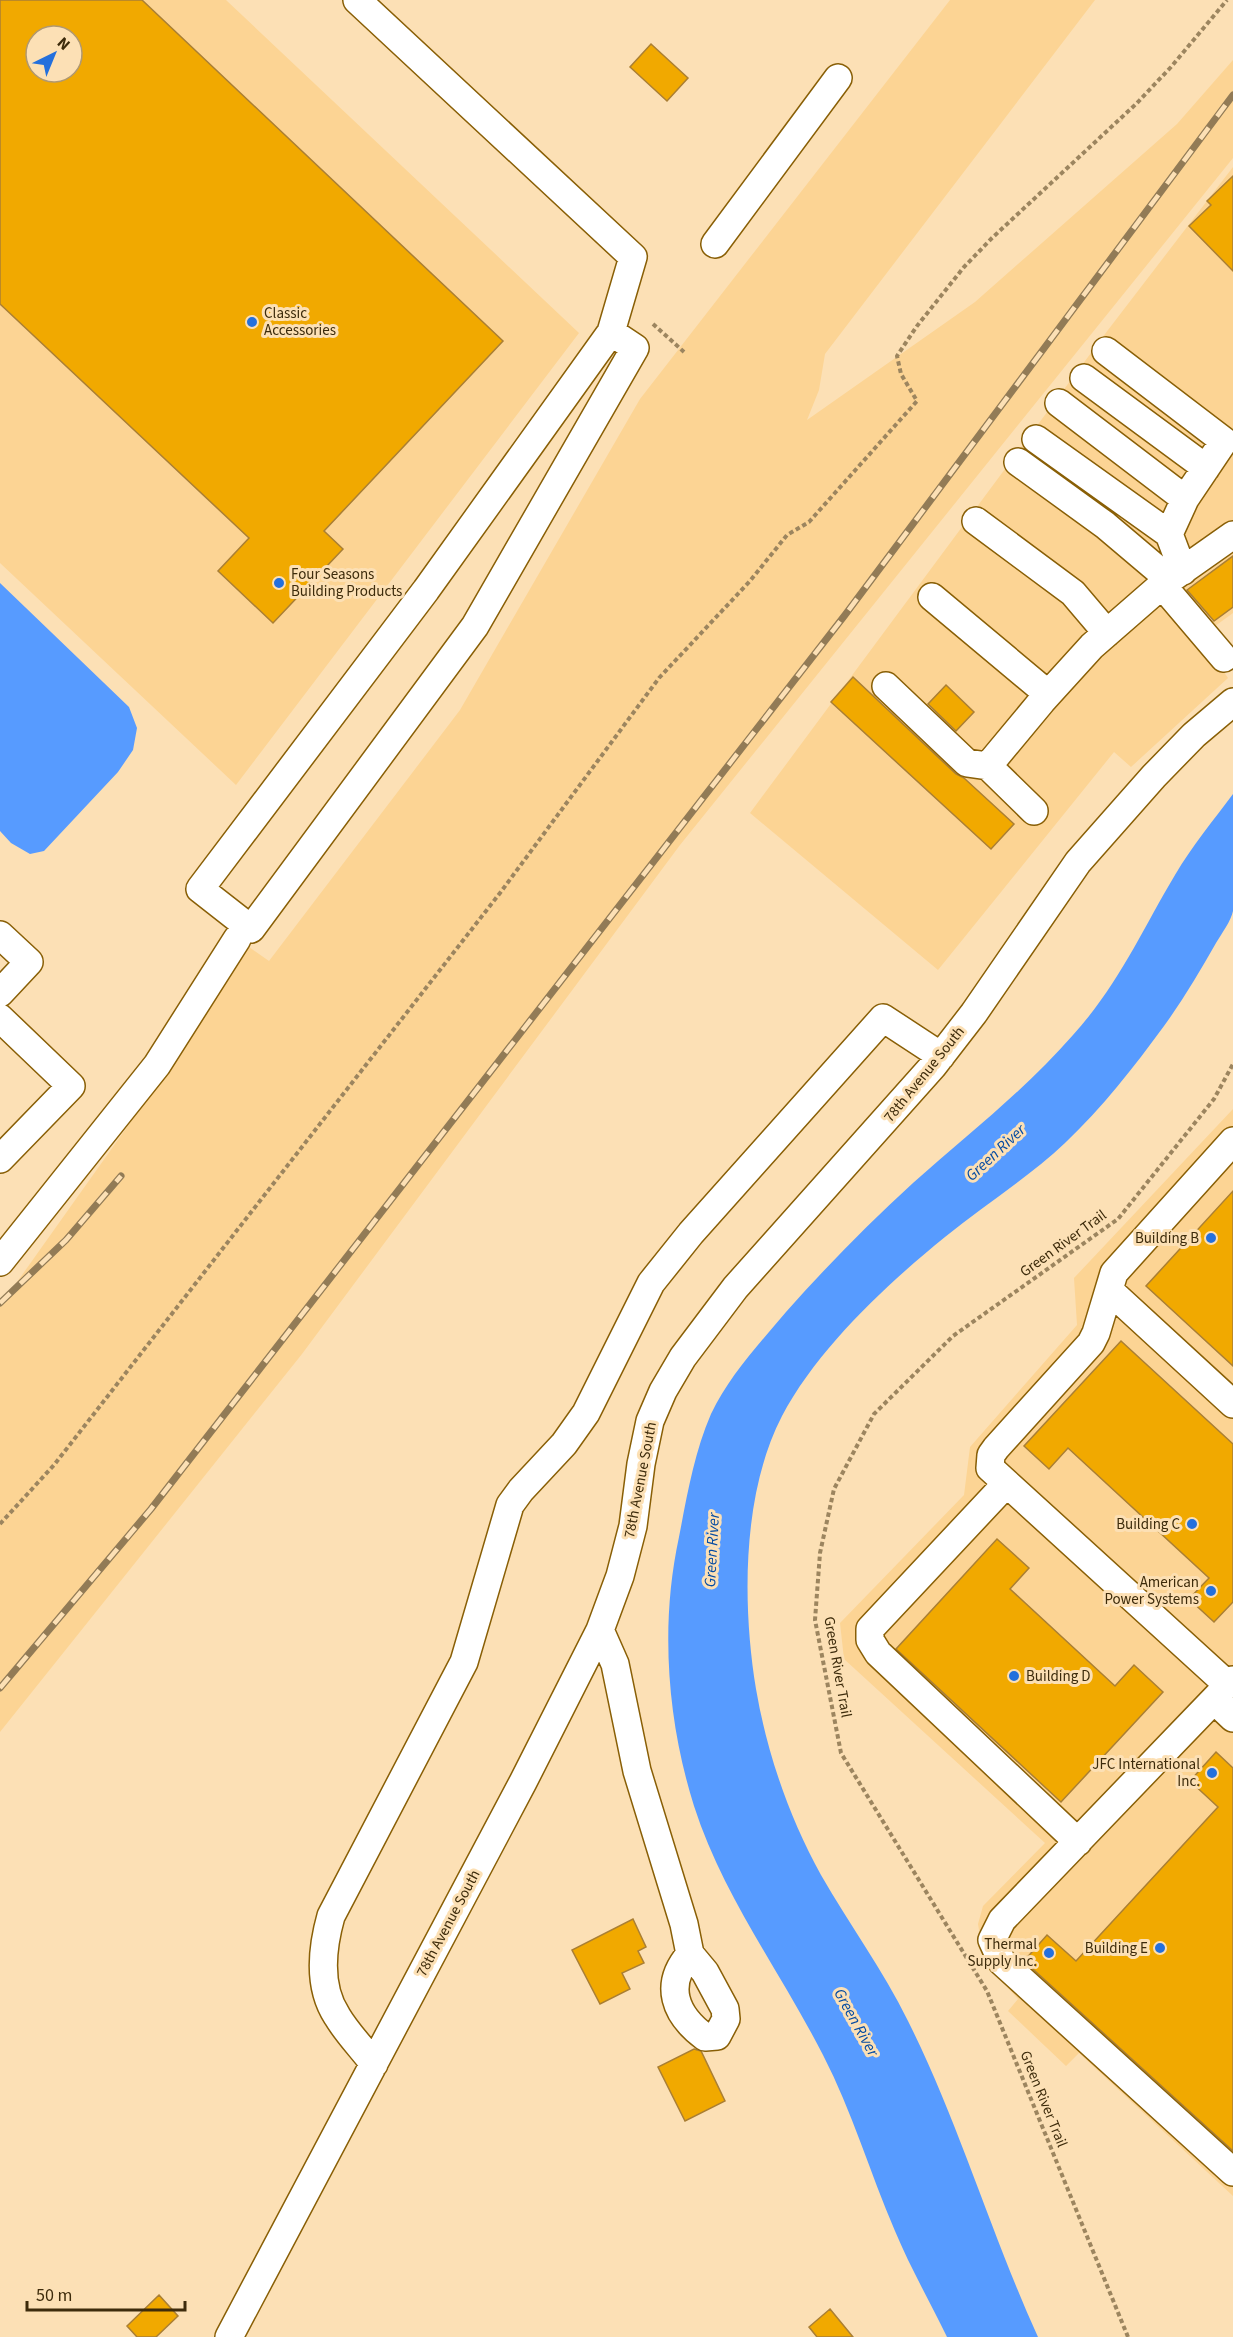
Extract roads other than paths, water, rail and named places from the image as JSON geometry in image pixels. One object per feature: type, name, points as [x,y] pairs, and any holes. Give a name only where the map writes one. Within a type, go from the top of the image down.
[{"type":"street","points":[[357,0],[633,257],[611,333],[426,590],[200,889],[251,929],[475,627],[635,348],[611,333]]},
{"type":"street","points":[[715,244],[838,78]]},
{"type":"street","points":[[1106,351],[1224,441],[1185,499],[1168,534],[1172,578]]},
{"type":"street","points":[[1084,378],[1206,468]]},
{"type":"street","points":[[1059,403],[1185,499]]},
{"type":"street","points":[[1036,440],[1168,534]]},
{"type":"street","points":[[1018,462],[1105,525],[1172,578],[1230,660]]},
{"type":"street","points":[[976,521],[1073,593],[1107,633]]},
{"type":"street","points":[[988,766],[1048,694],[1107,633],[1172,578],[1233,535]]},
{"type":"street","points":[[932,597],[1048,694]]},
{"type":"street","points":[[886,686],[967,763],[988,766],[1034,811]]},
{"type":"street","name":"78th Avenue South","points":[[229,2337],[523,1782],[600,1630],[620,1576],[633,1527],[640,1464],[650,1421],[663,1391],[689,1348],[735,1288],[941,1056],[974,1013],[1078,862],[1154,776],[1194,735],[1233,702]]},
{"type":"street","points":[[0,935],[29,962],[0,993]]},
{"type":"street","points":[[0,1262],[157,1065],[237,939]]},
{"type":"street","points":[[0,1018],[71,1086],[0,1159]]},
{"type":"street","points":[[374,2064],[335,2015],[326,1990],[323,1965],[324,1940],[331,1916],[464,1662],[510,1505],[564,1444],[586,1413],[651,1283],[691,1233],[883,1018],[941,1056]]},
{"type":"street","points":[[1233,1141],[1114,1273],[1096,1333],[1091,1342],[991,1455],[990,1468],[1227,1696],[1002,1920],[992,1940],[1002,1962],[1233,2172]]},
{"type":"street","points":[[1109,1290],[1233,1404]]},
{"type":"street","points":[[1006,1484],[870,1629],[870,1640],[878,1653],[1078,1842]]},
{"type":"street","points":[[600,1630],[615,1664],[637,1771],[684,1924],[690,1954]]},
{"type":"water","points":[[0,583],[129,707],[137,728],[133,750],[118,772],[44,851],[30,854],[11,843],[0,831]]},
{"type":"water","name":"Green River","points":[[1233,794],[1233,911],[1226,927],[1178,1006],[1117,1087],[1065,1143],[923,1256],[877,1297],[834,1342],[814,1366],[782,1416],[769,1446],[759,1479],[749,1550],[749,1621],[756,1689],[773,1761],[789,1808],[809,1853],[888,1984],[926,2060],[1038,2337],[947,2337],[901,2244],[852,2120],[823,2055],[736,1902],[706,1839],[694,1806],[678,1740],[669,1672],[670,1604],[679,1537],[692,1475],[705,1429],[718,1400],[736,1373],[786,1312],[832,1262],[913,1183],[1016,1093],[1073,1035],[1117,977],[1182,864]]},
{"type":"railway","points":[[0,1688],[151,1509],[845,615],[1233,95]]},
{"type":"railway","points":[[0,1303],[66,1240],[121,1176]]},
{"type":"place","name":"Classic Accessories","points":[[252,322]]},
{"type":"place","name":"Four Seasons Building Products","points":[[279,583]]},
{"type":"place","name":"Building B","points":[[1211,1238]]},
{"type":"place","name":"Building C","points":[[1192,1524]]},
{"type":"place","name":"American Power Systems","points":[[1211,1591]]},
{"type":"place","name":"Building D","points":[[1014,1676]]},
{"type":"place","name":"JFC International Inc.","points":[[1212,1773]]},
{"type":"place","name":"Building E","points":[[1160,1948]]},
{"type":"place","name":"Thermal Supply Inc.","points":[[1049,1953]]}]
